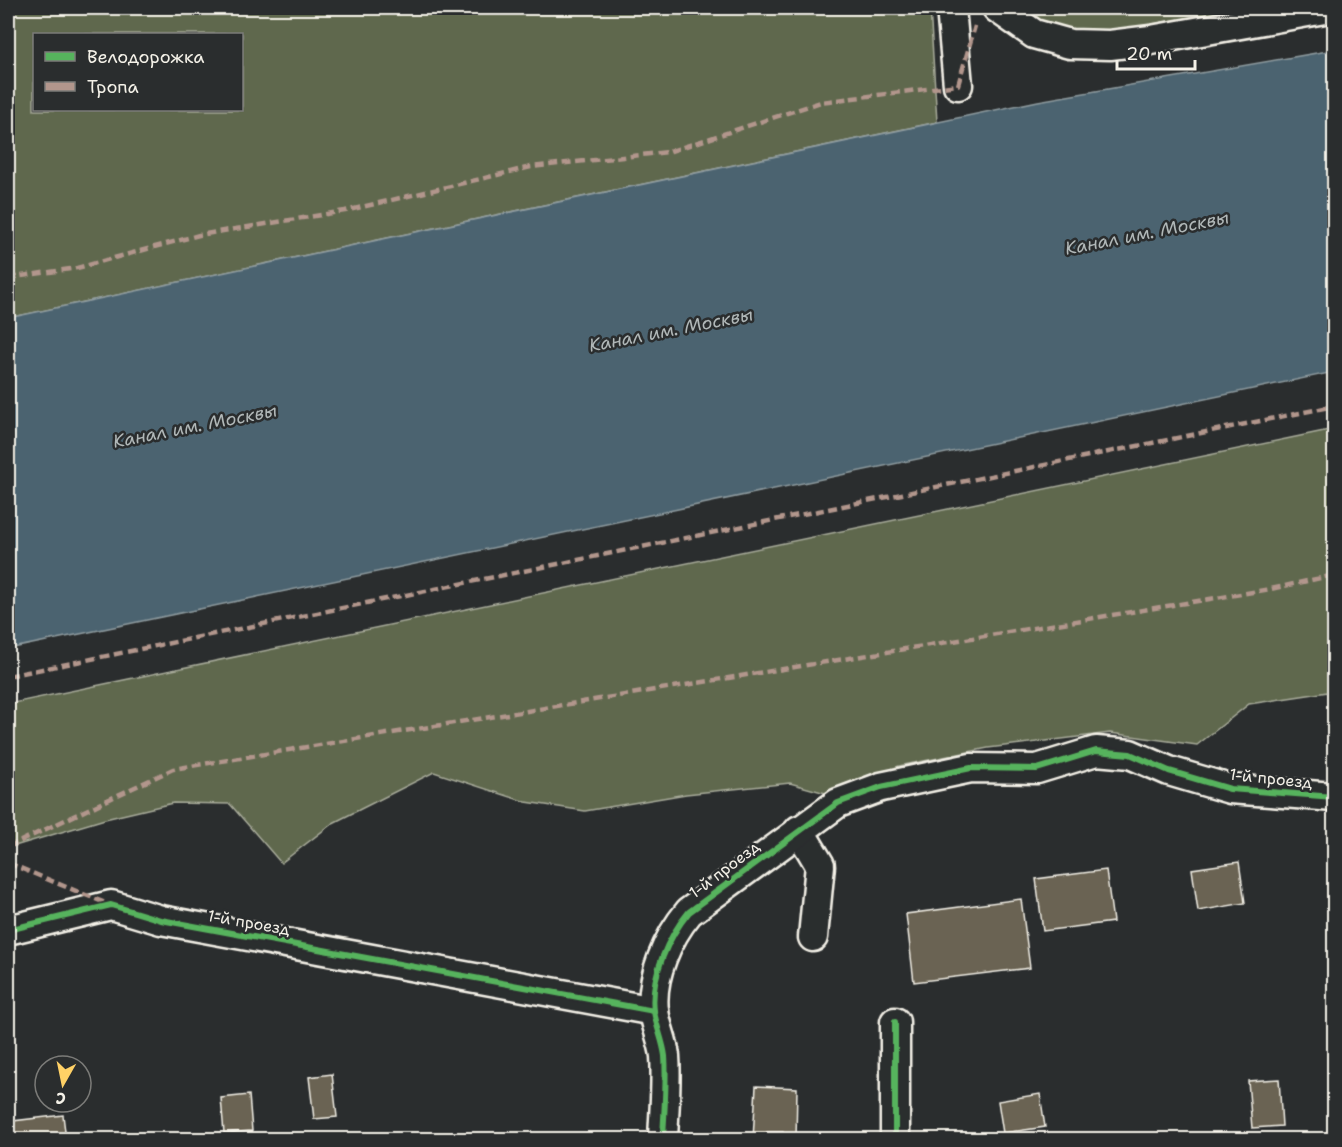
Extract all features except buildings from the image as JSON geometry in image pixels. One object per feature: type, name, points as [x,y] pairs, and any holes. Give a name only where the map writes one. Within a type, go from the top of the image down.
[{"type":"street","points":[[951,8],[958,85]]},
{"type":"street","points":[[997,8],[1034,34],[1070,45],[1110,45],[1151,40],[1330,8]]},
{"type":"street","name":"1-й проезд","points":[[8,930],[111,905],[161,920],[654,1011],[656,980],[669,943],[689,912],[838,803],[881,787],[971,768],[1037,769],[1096,751],[1130,754],[1169,771],[1230,789],[1335,797]]},
{"type":"street","points":[[799,830],[820,865],[813,937]]},
{"type":"street","points":[[654,1011],[665,1056],[663,1140]]},
{"type":"street","points":[[895,1022],[895,1140]]},
{"type":"green space","points":[[8,8],[930,8],[937,122],[8,318]]},
{"type":"green space","points":[[1021,8],[1246,8],[1129,28],[1080,32],[1041,22]]},
{"type":"green space","points":[[1334,429],[1334,691],[1249,704],[1197,745],[1110,733],[988,748],[899,766],[829,794],[790,783],[686,794],[585,811],[526,802],[434,772],[333,823],[281,863],[230,804],[173,803],[105,819],[8,848],[8,704]]},
{"type":"water","name":"Канал им. Москвы","points":[[1334,50],[1334,372],[8,649],[8,318],[1038,101]]},
{"type":"marked path","points":[[8,278],[77,268],[199,235],[345,211],[531,167],[668,152],[821,102],[958,85],[975,26]]},
{"type":"marked path","points":[[8,676],[1334,406]]},
{"type":"marked path","points":[[8,847],[173,769],[1271,589],[1334,575]]},
{"type":"marked path","points":[[8,863],[110,905]]},
{"type":"cycle path","points":[[663,1140],[665,1056],[655,1017],[653,998],[662,958],[674,933],[689,912],[838,803],[881,787],[971,768],[1037,769],[1096,751],[1130,754],[1169,771],[1230,789],[1334,797]]},
{"type":"cycle path","points":[[8,930],[111,905],[161,920],[654,1011]]},
{"type":"cycle path","points":[[895,1022],[895,1140]]}]
